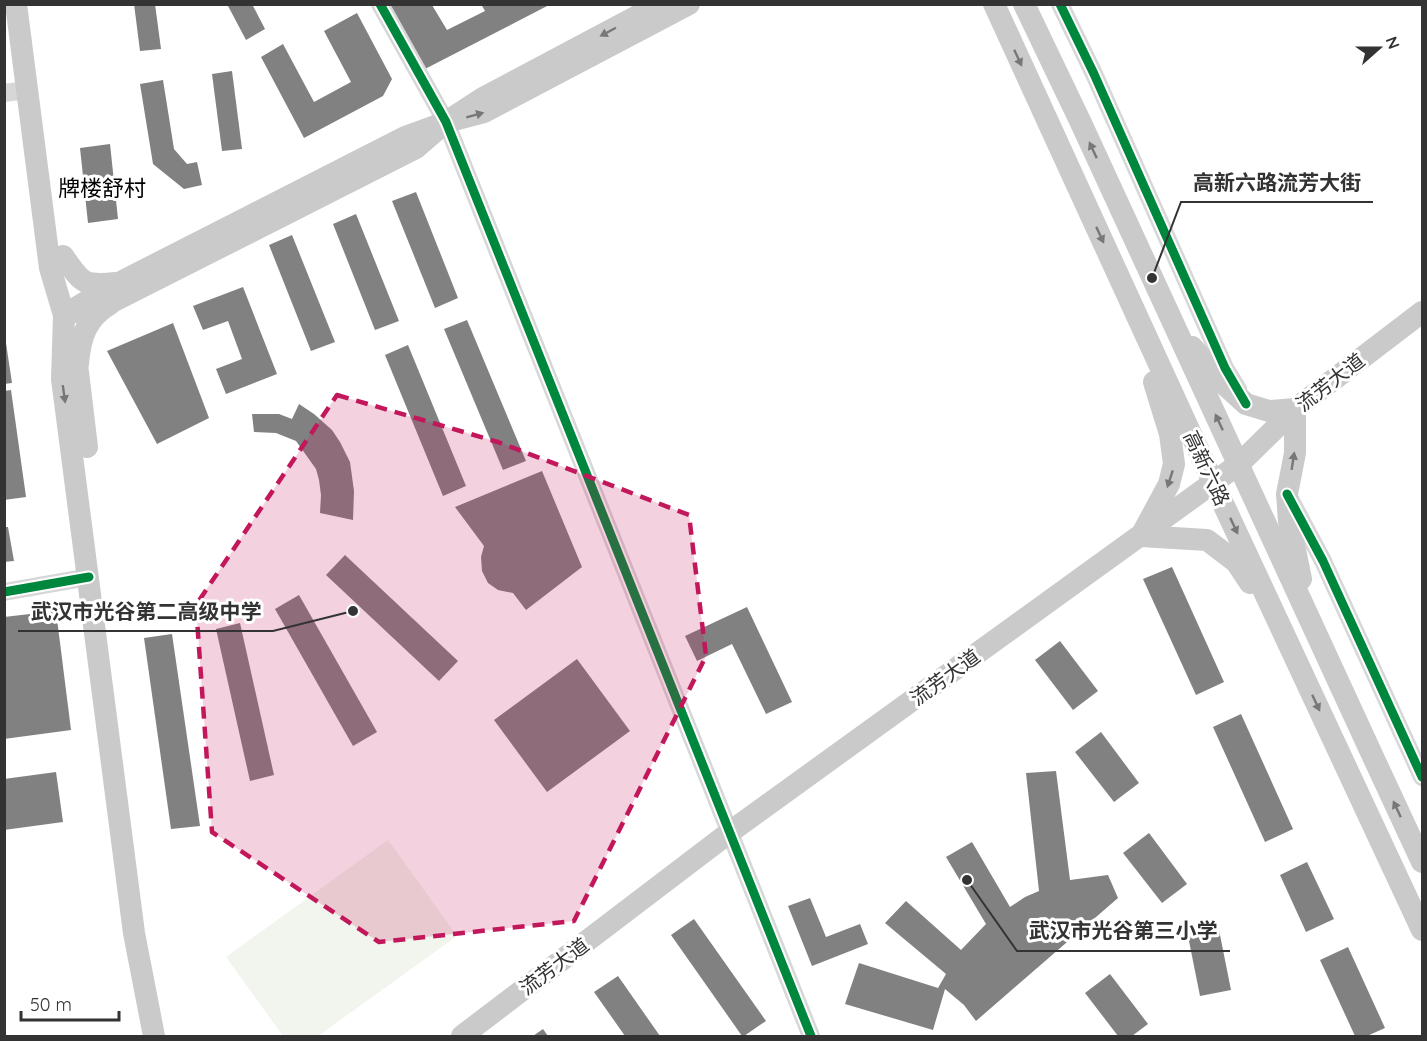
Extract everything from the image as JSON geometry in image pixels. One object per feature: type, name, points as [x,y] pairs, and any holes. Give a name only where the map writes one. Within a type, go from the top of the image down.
[{"type":"main road","points":[[16,4],[50,268],[78,372],[147,919],[168,1036]]},
{"type":"main road","points":[[31,4],[63,256],[62,379],[134,933],[154,1036]]},
{"type":"main road","points":[[78,372],[80,347],[91,319],[119,291],[416,148],[446,122],[483,98],[660,4]]},
{"type":"main road","points":[[446,122],[484,112],[689,4]]},
{"type":"main road","name":"高新六路","points":[[988,4],[999,15],[1422,930]]},
{"type":"main road","name":"高新六路","points":[[1026,8],[1422,862]]},
{"type":"main road","points":[[63,256],[84,282],[119,291]]},
{"type":"main road","points":[[64,315],[112,302],[119,291]]},
{"type":"main road","points":[[1130,302],[1170,434],[1174,464],[1169,484],[1142,536],[1208,540],[1236,562],[1283,631]]},
{"type":"main road","name":"流芳大道","points":[[462,1036],[730,832],[1239,464],[1295,409],[1422,312]]},
{"type":"main road","points":[[1176,328],[1224,384],[1246,404],[1269,411],[1295,409],[1295,453],[1287,494],[1289,521],[1311,621]]},
{"type":"street","points":[[380,4],[446,122],[811,1036]]},
{"type":"street","points":[[1060,4],[1094,74],[1225,368],[1246,404]]},
{"type":"street","points":[[4,93],[27,90]]},
{"type":"street","points":[[1287,494],[1323,561],[1422,777]]},
{"type":"street","points":[[4,592],[89,577]]},
{"type":"highlighted area","points":[[337,395],[498,442],[689,515],[706,656],[574,921],[379,942],[212,832],[196,605]]},
{"type":"shaded area","points":[[388,840],[457,936],[318,1036],[283,1036],[226,957]]},
{"type":"building","points":[[134,4],[155,4],[161,49],[140,51]]},
{"type":"building","points":[[227,4],[252,4],[265,29],[246,40]]},
{"type":"building","points":[[481,4],[551,4],[423,70],[390,5],[432,5],[447,30],[485,11]]},
{"type":"building","points":[[357,13],[392,79],[383,96],[304,138],[261,57],[283,44],[314,102],[351,82],[324,31]]},
{"type":"building","points":[[232,71],[242,149],[222,151],[212,74]]},
{"type":"building","points":[[163,80],[174,149],[187,164],[197,162],[202,185],[184,189],[153,164],[140,84]]},
{"type":"building","points":[[110,144],[118,219],[88,223],[80,148]]},
{"type":"building","points":[[416,192],[458,298],[435,308],[392,201]]},
{"type":"building","points":[[356,214],[399,321],[375,330],[333,224]]},
{"type":"building","points":[[292,235],[335,342],[311,351],[269,245]]},
{"type":"building","points":[[243,287],[277,374],[226,394],[216,369],[242,359],[228,321],[203,330],[193,306]]},
{"type":"building","points":[[467,320],[526,461],[503,470],[444,329]]},
{"type":"building","points":[[173,323],[209,418],[157,444],[107,351]]},
{"type":"building","points":[[4,343],[6,343],[12,383],[4,384]]},
{"type":"building","points":[[408,345],[466,486],[443,496],[385,355]]},
{"type":"building","points":[[11,390],[26,497],[4,500],[4,391]]},
{"type":"building","points":[[299,404],[332,430],[350,462],[354,491],[353,520],[320,513],[321,495],[316,469],[296,441],[276,433],[254,432],[252,414],[279,414],[292,419]]},
{"type":"building","points":[[542,471],[582,567],[526,610],[513,593],[498,590],[488,583],[482,571],[481,557],[484,546],[455,507]]},
{"type":"building","points":[[4,527],[8,527],[14,561],[4,562]]},
{"type":"building","points":[[345,555],[458,661],[439,681],[326,575]]},
{"type":"building","points":[[1172,567],[1224,682],[1196,695],[1143,579]]},
{"type":"building","points":[[299,595],[377,732],[353,746],[275,609]]},
{"type":"building","points":[[747,607],[792,702],[766,714],[732,644],[697,661],[685,636]]},
{"type":"building","points":[[56,611],[71,730],[4,739],[4,617]]},
{"type":"building","points":[[240,623],[274,775],[250,781],[216,629]]},
{"type":"building","points":[[172,634],[200,826],[171,829],[144,638]]},
{"type":"building","points":[[1060,641],[1098,691],[1073,710],[1035,660]]},
{"type":"building","points":[[577,659],[630,731],[547,792],[494,720]]},
{"type":"building","points":[[1241,714],[1293,829],[1265,842],[1213,727]]},
{"type":"building","points":[[1101,732],[1139,783],[1114,802],[1075,752]]},
{"type":"building","points":[[1056,771],[1070,880],[1108,875],[1118,898],[976,1021],[964,1005],[945,989],[933,1030],[845,1004],[859,963],[938,988],[946,974],[885,923],[906,901],[961,950],[986,924],[946,857],[972,842],[1010,907],[1039,891],[1026,773]]},
{"type":"building","points":[[56,772],[63,822],[4,830],[4,779]]},
{"type":"building","points":[[1149,833],[1187,884],[1162,903],[1123,853]]},
{"type":"building","points":[[1307,862],[1334,919],[1306,932],[1280,875]]},
{"type":"building","points":[[810,898],[826,937],[860,924],[868,944],[812,966],[788,906]]},
{"type":"building","points":[[694,919],[766,1021],[744,1036],[671,935]]},
{"type":"building","points":[[1218,925],[1231,990],[1200,996],[1187,931]]},
{"type":"building","points":[[1348,947],[1385,1028],[1367,1036],[1355,1036],[1320,960]]},
{"type":"building","points":[[1110,974],[1148,1024],[1132,1036],[1118,1036],[1085,993]]},
{"type":"building","points":[[618,976],[660,1036],[625,1036],[594,992]]},
{"type":"building","points":[[543,1029],[548,1036],[533,1036]]},
{"type":"cycle path","points":[[380,4],[446,122],[811,1036]]},
{"type":"cycle path","points":[[1060,4],[1094,74],[1225,368],[1246,404]]},
{"type":"cycle path","points":[[1287,494],[1323,561],[1422,777]]},
{"type":"cycle path","points":[[4,592],[89,577]]},
{"type":"place","name":"高新六路流芳大街","points":[[1152,278]]},
{"type":"place","name":"武汉市光谷第二高级中学","points":[[353,611]]},
{"type":"place","name":"武汉市光谷第三小学","points":[[967,880]]},
{"type":"district","name":"牌楼舒村","points":[[102,188]]}]
